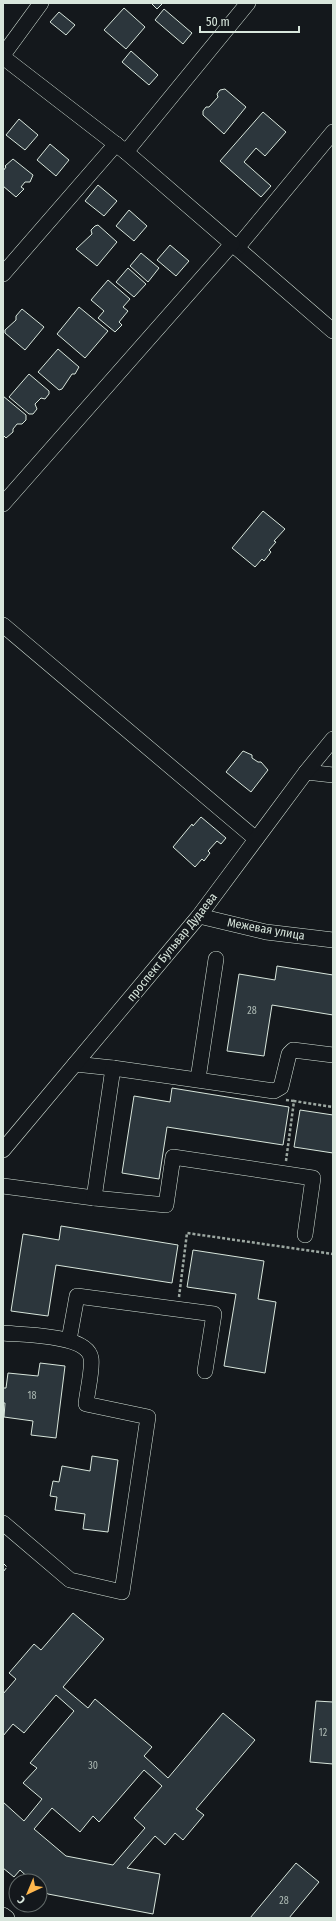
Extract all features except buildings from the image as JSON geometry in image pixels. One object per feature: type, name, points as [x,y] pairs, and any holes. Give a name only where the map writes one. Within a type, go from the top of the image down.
[{"type":"street","points":[[41,3],[3,56],[121,148],[333,331]]},
{"type":"street","points":[[3,274],[121,148],[248,3]]},
{"type":"street","points":[[3,504],[235,246],[333,132]]},
{"type":"street","points":[[3,625],[256,839]]},
{"type":"street","name":"проспект Бульвар Дудаева","points":[[3,1150],[199,916],[306,772],[333,739]]},
{"type":"street","points":[[306,772],[333,775]]},
{"type":"street","name":"Межевая улица","points":[[199,916],[266,932],[333,940]]},
{"type":"street","points":[[198,1079],[216,959]]},
{"type":"street","points":[[75,1064],[198,1079],[277,1091],[281,1087],[289,1054],[293,1050],[333,1055]]},
{"type":"street","points":[[94,1198],[114,1068]]},
{"type":"street","points":[[3,1186],[94,1198],[166,1205],[174,1157],[313,1178],[305,1235]]},
{"type":"street","points":[[68,1340],[77,1296],[214,1314],[205,1371]]},
{"type":"street","points":[[3,1334],[68,1340],[86,1349],[91,1358],[86,1404],[148,1417],[122,1592],[70,1580],[3,1524]]},
{"type":"street","points":[[3,1915],[7,1918]]},
{"type":"path","points":[[284,1174],[294,1101],[333,1107]]},
{"type":"path","points":[[177,1309],[187,1233],[333,1254]]},
{"type":"fence","points":[[3,1563],[7,1567],[3,1572]]}]
